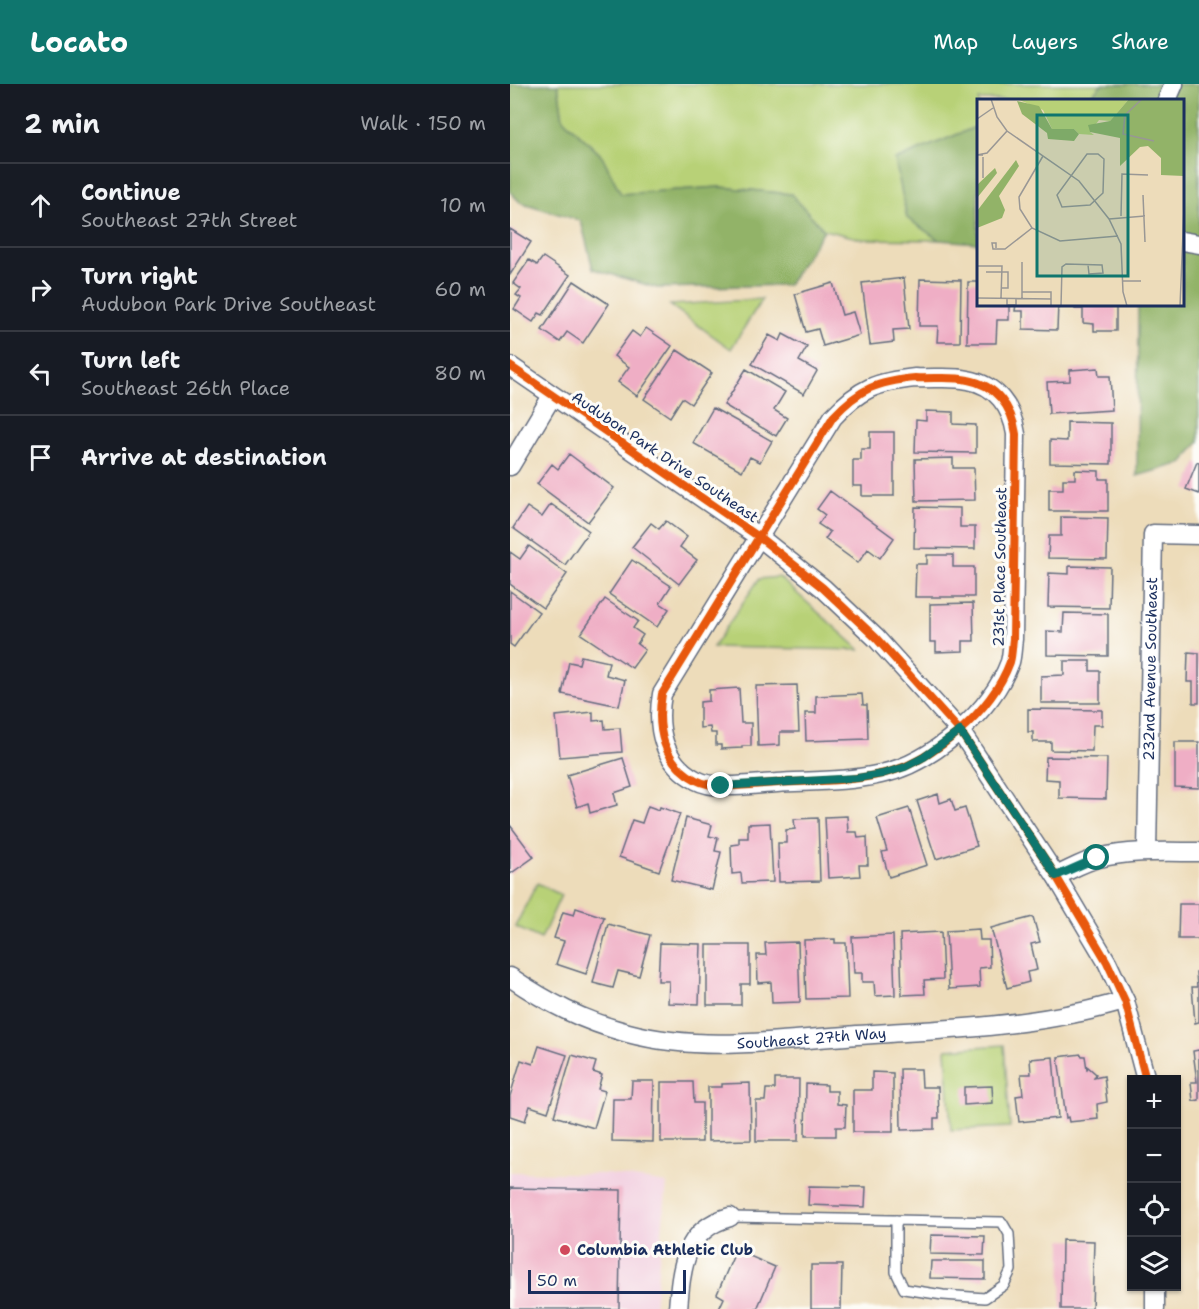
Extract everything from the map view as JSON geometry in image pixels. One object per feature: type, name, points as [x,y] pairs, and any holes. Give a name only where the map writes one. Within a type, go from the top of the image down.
[{"type":"street","points":[[1167,99],[1174,84]]},
{"type":"street","points":[[1184,241],[1199,244]]},
{"type":"street","name":"Audubon Park Drive Southeast","points":[[510,366],[759,537],[823,588],[876,638],[960,731],[1056,876],[1107,962],[1125,1001],[1145,1075]]},
{"type":"street","name":"231st Place Southeast","points":[[915,378],[968,380],[981,384],[1009,408],[1016,434],[1013,639],[1011,659],[1004,676],[988,699],[960,731],[924,757],[905,767],[857,778],[721,786],[698,782],[685,773],[669,756],[660,733],[658,711],[662,694],[759,537],[834,417],[849,399],[887,381],[915,378]]},
{"type":"street","points":[[510,466],[552,396]]},
{"type":"street","name":"232nd Avenue Southeast","points":[[1147,851],[1153,534],[1199,535]]},
{"type":"street","points":[[1056,876],[1097,858],[1147,851],[1199,852]]},
{"type":"street","name":"Southeast 27th Way","points":[[510,977],[542,999],[580,1018],[630,1034],[678,1042],[728,1045],[1020,1022],[1076,1014],[1125,1001]]},
{"type":"street","points":[[678,1309],[681,1276],[694,1239],[705,1227],[716,1220],[730,1217]]},
{"type":"street","points":[[1155,1291],[1155,1309]]},
{"type":"lane","points":[[730,1217],[896,1220],[1002,1222],[1009,1234],[1011,1270],[1004,1285],[986,1298],[904,1290],[896,1272],[896,1220]]},
{"type":"lane","points":[[985,1309],[986,1298]]},
{"type":"shaded area","name":"Columbia Athletic Club","points":[[510,1172],[608,1174],[667,1183],[654,1309],[510,1309]]},
{"type":"green space","points":[[510,84],[558,84],[563,119],[602,156],[621,194],[720,187],[791,194],[824,230],[788,285],[657,288],[593,269],[581,221],[520,202],[510,192]]},
{"type":"green space","points":[[558,84],[1102,84],[1088,99],[977,99],[977,128],[896,160],[907,218],[939,240],[862,239],[824,230],[791,194],[720,187],[621,194],[602,156],[563,119]]},
{"type":"green space","points":[[1102,84],[1199,84],[1199,442],[1182,463],[1137,476],[1138,306],[1184,306],[1184,99],[1088,99]]},
{"type":"green space","points":[[977,128],[977,243],[939,240],[907,218],[895,160]]},
{"type":"green space","points":[[762,299],[731,349],[670,305]]},
{"type":"green space","points":[[779,577],[860,650],[713,647],[759,579]]},
{"type":"green space","points":[[537,883],[561,895],[541,939],[515,927]]},
{"type":"green space","points":[[1004,1045],[1010,1127],[951,1130],[946,1049]]},
{"type":"building","points":[[510,229],[531,242],[510,275]]},
{"type":"building","points":[[543,257],[570,275],[543,315],[539,313],[533,322],[514,309],[521,298],[516,295],[521,289],[513,283],[529,260],[537,265]]},
{"type":"building","points":[[904,278],[909,329],[893,330],[894,342],[870,345],[862,283]]},
{"type":"building","points":[[920,279],[961,280],[960,342],[937,342],[938,326],[919,326]]},
{"type":"building","points":[[574,281],[609,304],[583,343],[567,332],[560,342],[542,330]]},
{"type":"building","points":[[968,282],[977,282],[977,306],[1009,306],[1009,320],[997,320],[996,343],[967,343]]},
{"type":"building","points":[[833,283],[842,315],[853,312],[860,335],[823,346],[818,329],[806,332],[795,294]]},
{"type":"building","points":[[1016,306],[1058,306],[1057,330],[1023,329],[1023,311],[1015,311]]},
{"type":"building","points":[[1075,306],[1116,306],[1116,331],[1094,331],[1094,324],[1083,323],[1083,309],[1075,309]]},
{"type":"building","points":[[646,328],[672,346],[637,396],[618,382],[629,367],[614,356],[632,331],[640,337]]},
{"type":"building","points":[[783,334],[807,347],[799,361],[817,371],[804,394],[752,364],[769,335],[780,341]]},
{"type":"building","points":[[677,350],[712,373],[691,404],[682,398],[670,417],[644,399]]},
{"type":"building","points":[[1098,368],[1099,376],[1110,376],[1112,410],[1049,414],[1047,382],[1070,381],[1070,370]]},
{"type":"building","points":[[746,369],[785,392],[774,410],[787,418],[776,436],[724,405]]},
{"type":"building","points":[[713,408],[772,441],[760,462],[750,457],[742,471],[693,443]]},
{"type":"building","points":[[926,411],[953,412],[953,424],[976,425],[976,453],[915,452],[916,420],[926,421]]},
{"type":"building","points":[[1067,422],[1111,423],[1111,464],[1050,463],[1050,440],[1067,441]]},
{"type":"building","points":[[870,432],[894,432],[894,496],[862,496],[862,486],[853,486],[853,460],[861,460],[861,449],[870,449]]},
{"type":"building","points":[[569,454],[614,488],[588,522],[537,484],[552,464],[558,469]]},
{"type":"building","points":[[953,458],[953,468],[974,468],[975,500],[916,501],[915,459]]},
{"type":"building","points":[[1197,462],[1199,463],[1199,494],[1186,489]]},
{"type":"building","points":[[1075,470],[1099,471],[1099,479],[1108,479],[1108,511],[1049,511],[1049,489],[1063,489],[1063,479],[1075,479]]},
{"type":"building","points":[[830,491],[894,538],[880,558],[868,549],[858,563],[825,539],[830,532],[818,524],[825,515],[817,509]]},
{"type":"building","points":[[551,504],[589,531],[565,565],[513,528],[527,507],[542,517]]},
{"type":"building","points":[[915,507],[960,508],[960,527],[975,527],[975,549],[914,548]]},
{"type":"building","points":[[1061,517],[1108,518],[1107,559],[1048,558],[1049,536],[1061,536]]},
{"type":"building","points":[[666,521],[687,537],[680,547],[697,560],[679,584],[632,547],[651,523],[659,529]]},
{"type":"building","points":[[529,546],[567,574],[543,608],[510,584],[510,552],[520,559]]},
{"type":"building","points":[[927,555],[953,555],[953,567],[974,567],[974,597],[915,597],[916,564],[927,564]]},
{"type":"building","points":[[632,560],[671,586],[660,603],[669,609],[657,627],[609,594]]},
{"type":"building","points":[[1069,566],[1110,567],[1109,608],[1048,607],[1049,573],[1069,574]]},
{"type":"building","points":[[510,591],[539,612],[514,647],[510,644]]},
{"type":"building","points":[[605,599],[638,621],[633,628],[643,635],[637,644],[645,650],[632,668],[581,634]]},
{"type":"building","points":[[973,603],[974,641],[963,641],[963,651],[936,652],[936,642],[930,642],[930,604]]},
{"type":"building","points":[[1064,613],[1108,614],[1108,656],[1047,655],[1047,631],[1063,632]]},
{"type":"building","points":[[1188,652],[1199,653],[1199,703],[1193,703],[1193,682],[1187,682]]},
{"type":"building","points":[[581,656],[609,662],[606,675],[625,680],[619,706],[562,694],[569,662],[579,664]]},
{"type":"building","points":[[1064,661],[1090,661],[1090,671],[1100,671],[1100,703],[1041,703],[1041,676],[1064,675]]},
{"type":"building","points":[[797,685],[799,732],[780,732],[780,745],[758,746],[756,686]]},
{"type":"building","points":[[739,688],[741,723],[751,723],[751,746],[721,749],[721,745],[716,745],[716,733],[711,733],[710,727],[700,728],[700,702],[709,701],[709,690]]},
{"type":"building","points":[[862,694],[863,705],[867,705],[868,739],[806,741],[805,713],[816,713],[816,696]]},
{"type":"building","points":[[1028,709],[1102,710],[1102,725],[1093,725],[1092,751],[1051,750],[1051,742],[1033,742],[1033,732],[1028,732]]},
{"type":"building","points":[[593,712],[593,721],[604,720],[605,729],[620,728],[622,752],[560,757],[556,716]]},
{"type":"building","points":[[1175,742],[1199,742],[1199,788],[1175,787]]},
{"type":"building","points":[[1046,757],[1107,758],[1106,799],[1059,798],[1059,780],[1045,779]]},
{"type":"building","points":[[623,758],[632,787],[614,793],[617,805],[590,813],[588,803],[577,807],[567,775]]},
{"type":"building","points":[[938,794],[940,803],[951,799],[955,811],[965,808],[977,846],[936,859],[917,801]]},
{"type":"building","points":[[648,806],[659,810],[660,807],[680,814],[659,871],[619,857],[632,820],[642,823]]},
{"type":"building","points":[[909,808],[927,865],[889,877],[882,852],[887,851],[877,818]]},
{"type":"building","points":[[847,816],[848,832],[857,832],[858,838],[867,837],[868,865],[859,865],[860,876],[828,878],[825,817]]},
{"type":"building","points":[[686,818],[712,825],[709,836],[718,838],[715,851],[721,852],[712,890],[671,880]]},
{"type":"building","points":[[818,818],[820,881],[779,882],[778,843],[786,843],[786,830],[795,829],[794,819]]},
{"type":"building","points":[[770,823],[773,882],[742,883],[741,873],[732,874],[731,845],[739,844],[739,838],[748,838],[748,824]]},
{"type":"building","points":[[510,825],[534,857],[510,874]]},
{"type":"building","points":[[1179,904],[1199,904],[1199,939],[1178,939]]},
{"type":"building","points":[[576,908],[604,917],[586,974],[556,964],[564,941],[554,938],[563,912],[574,915]]},
{"type":"building","points":[[1033,917],[1040,942],[1031,944],[1037,970],[1027,972],[1029,982],[1007,988],[991,928]]},
{"type":"building","points":[[608,924],[650,935],[639,976],[618,971],[613,988],[593,983]]},
{"type":"building","points":[[979,929],[980,940],[989,940],[990,967],[979,968],[980,987],[949,989],[946,931]]},
{"type":"building","points":[[941,932],[943,979],[924,980],[925,994],[902,995],[900,934]]},
{"type":"building","points":[[893,935],[895,995],[875,996],[874,982],[862,982],[862,973],[854,973],[852,937]]},
{"type":"building","points":[[835,939],[835,943],[846,943],[848,998],[806,999],[804,940]]},
{"type":"building","points":[[798,942],[800,1002],[772,1003],[771,982],[758,983],[757,955],[766,955],[765,943]]},
{"type":"building","points":[[660,943],[701,944],[699,1004],[668,1003],[669,981],[658,981]]},
{"type":"building","points":[[707,945],[750,945],[750,984],[741,984],[741,1005],[707,1005]]},
{"type":"building","points":[[1196,972],[1199,972],[1199,1022],[1195,1023],[1192,987],[1197,987]]},
{"type":"building","points":[[539,1046],[567,1055],[548,1112],[530,1106],[525,1121],[510,1116],[510,1096],[521,1060],[533,1064]]},
{"type":"building","points":[[1199,1050],[1199,1100],[1193,1101],[1191,1082],[1197,1082],[1193,1051]]},
{"type":"building","points":[[1081,1054],[1085,1056],[1087,1069],[1088,1067],[1096,1074],[1094,1078],[1104,1076],[1107,1102],[1097,1104],[1098,1119],[1069,1122],[1068,1117],[1066,1118],[1058,1057]]},
{"type":"building","points":[[572,1055],[596,1062],[593,1072],[602,1075],[598,1089],[605,1091],[594,1128],[554,1116]]},
{"type":"building","points":[[1053,1057],[1058,1118],[1019,1122],[1016,1096],[1023,1095],[1021,1074],[1031,1074],[1030,1059]]},
{"type":"building","points":[[900,1069],[921,1069],[922,1087],[938,1087],[939,1118],[934,1118],[934,1129],[901,1130]]},
{"type":"building","points":[[872,1072],[893,1073],[893,1132],[853,1132],[853,1090],[872,1090]]},
{"type":"building","points":[[775,1079],[799,1079],[798,1141],[756,1141],[756,1101],[765,1101],[766,1089],[775,1089]]},
{"type":"building","points":[[632,1081],[654,1081],[653,1142],[612,1141],[613,1099],[631,1099]]},
{"type":"building","points":[[661,1082],[693,1082],[694,1103],[702,1103],[702,1142],[661,1142]]},
{"type":"building","points":[[750,1083],[751,1140],[708,1141],[708,1087]]},
{"type":"building","points":[[806,1084],[827,1085],[827,1091],[837,1091],[837,1104],[846,1105],[845,1127],[836,1127],[836,1136],[805,1136]]},
{"type":"building","points":[[992,1086],[993,1103],[964,1105],[964,1087]]},
{"type":"building","points":[[809,1186],[866,1187],[865,1207],[808,1205]]},
{"type":"building","name":"Columbia Athletic Club","points":[[510,1188],[621,1190],[619,1309],[510,1309]]},
{"type":"building","points":[[931,1235],[985,1236],[984,1255],[930,1254]]},
{"type":"building","points":[[1062,1240],[1094,1241],[1092,1309],[1061,1309]]},
{"type":"building","points":[[736,1250],[775,1267],[757,1309],[719,1309],[724,1298],[717,1294]]},
{"type":"building","points":[[931,1261],[985,1261],[985,1279],[930,1278]]},
{"type":"building","points":[[811,1265],[842,1265],[841,1309],[811,1309]]},
{"type":"cycle path","points":[[510,366],[759,537],[823,588],[876,638],[960,731],[1056,876],[1107,962],[1125,1001],[1145,1075]]},
{"type":"cycle path","points":[[915,378],[962,379],[987,387],[1001,399],[1014,424],[1016,434],[1013,639],[1010,662],[1001,680],[975,716],[958,732],[920,759],[900,768],[868,777],[829,781],[724,786],[696,780],[676,764],[664,743],[660,719],[662,694],[833,417],[852,399],[870,388],[879,384],[915,378]]},
{"type":"place","name":"Columbia Athletic Club","points":[[565,1250]]},
{"type":"route","points":[[721,786],[857,778],[882,774],[905,767],[924,757],[960,731],[1056,876],[1097,858]]}]
